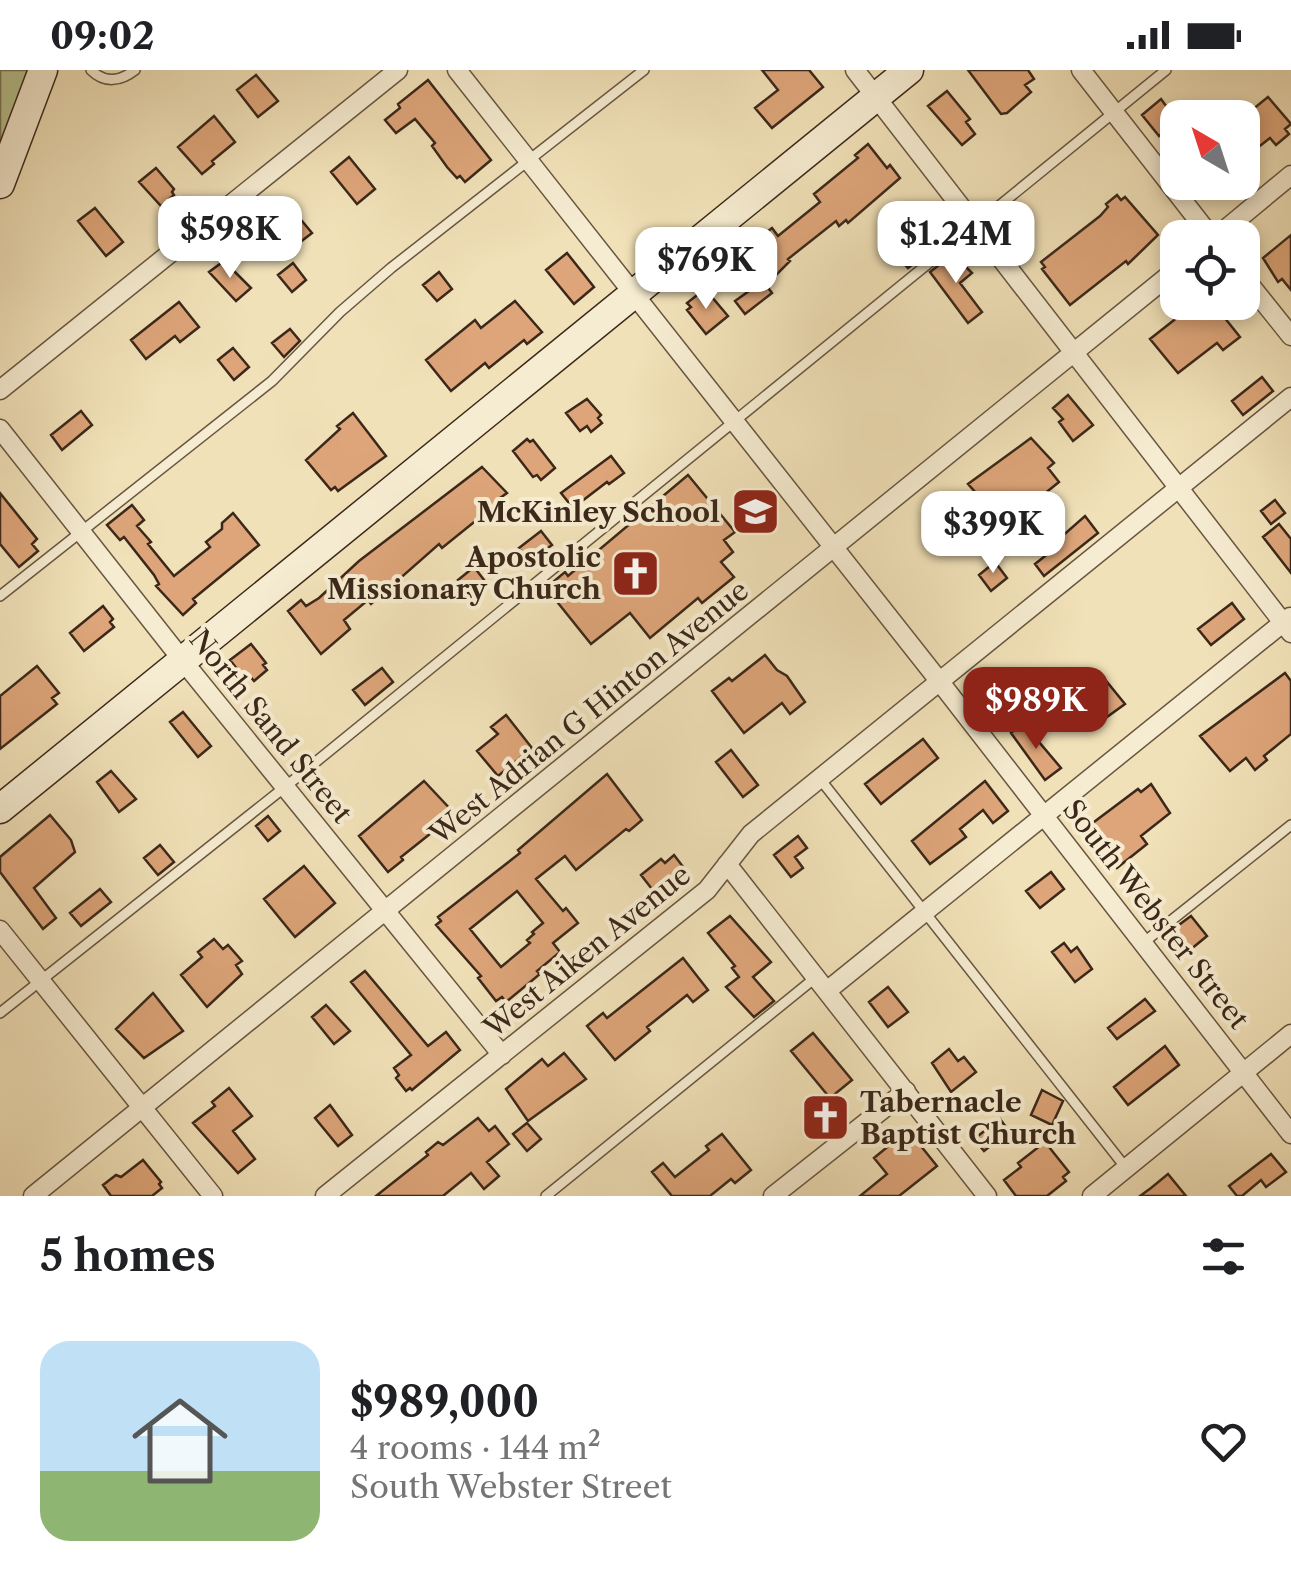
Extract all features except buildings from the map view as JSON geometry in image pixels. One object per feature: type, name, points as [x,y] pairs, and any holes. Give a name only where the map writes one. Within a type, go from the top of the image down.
[{"type":"street","points":[[0,184],[43,70]]},
{"type":"street","points":[[0,390],[398,70]]},
{"type":"street","name":"South Webster Street","points":[[456,70],[1291,1134]]},
{"type":"street","points":[[822,983],[925,913],[1288,624],[1178,489],[855,70]]},
{"type":"street","points":[[0,808],[909,70]]},
{"type":"street","points":[[1081,70],[1200,220]]},
{"type":"street","points":[[1236,220],[1291,175]]},
{"type":"street","name":"West Adrian G Hinton Avenue","points":[[32,1196],[1160,283]]},
{"type":"street","points":[[1260,297],[1291,336]]},
{"type":"street","name":"West Aiken Avenue","points":[[325,1196],[708,890],[750,834],[1291,397]]},
{"type":"street","name":"North Sand Street","points":[[0,429],[502,1055]]},
{"type":"street","points":[[728,864],[987,1196]]},
{"type":"street","points":[[0,930],[213,1196]]},
{"type":"street","points":[[1092,1196],[1291,1034]]},
{"type":"street","points":[[774,1196],[906,1091]]},
{"type":"lane","points":[[91,70],[110,80],[124,78],[136,70]]},
{"type":"lane","points":[[0,596],[259,393],[360,294],[644,70]]},
{"type":"lane","points":[[0,1013],[1166,70]]},
{"type":"lane","points":[[820,778],[1126,1168]]},
{"type":"lane","points":[[1144,943],[1291,825]]},
{"type":"lane","points":[[546,1196],[822,983]]},
{"type":"green space","points":[[0,70],[28,70],[0,156]]},
{"type":"place","name":"McKinley School","points":[[755,512]]},
{"type":"place","name":"Apostolic Missionary Church","points":[[636,573]]},
{"type":"place","name":"Tabernacle Baptist Church","points":[[825,1118]]}]
